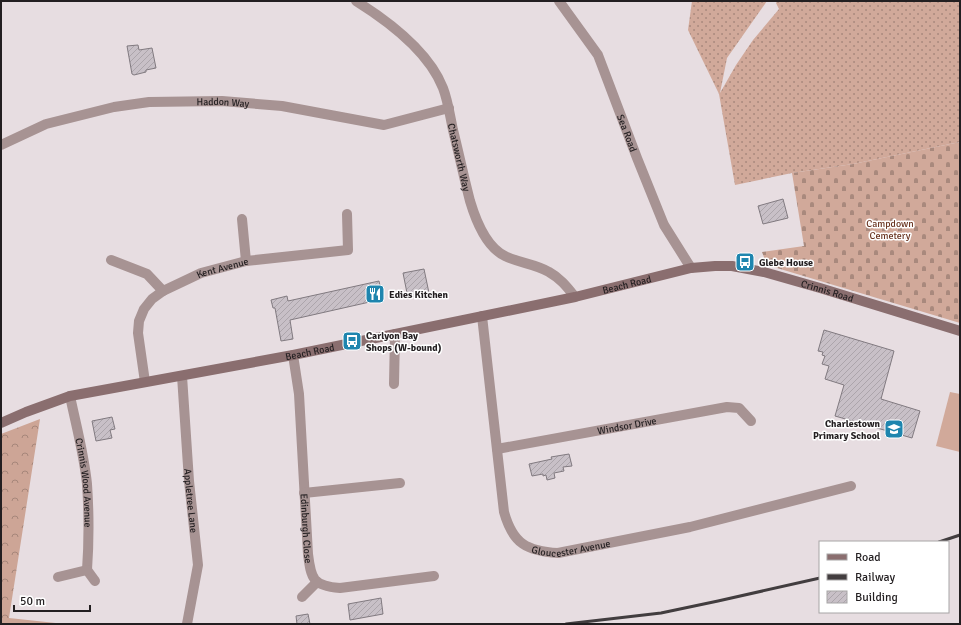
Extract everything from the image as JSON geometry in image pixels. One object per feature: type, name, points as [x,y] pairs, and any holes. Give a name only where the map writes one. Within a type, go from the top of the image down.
[{"type":"street","name":"Chatsworth Way","points":[[356,1],[407,39],[430,65],[443,88],[474,216],[487,239],[494,248],[504,256],[548,271],[563,282],[575,297]]},
{"type":"street","name":"Sea Road","points":[[559,1],[598,55],[664,225],[691,268]]},
{"type":"street","name":"Haddon Way","points":[[1,145],[46,124],[114,108],[149,102],[222,101],[282,106],[384,125],[448,108]]},
{"type":"street","name":"Kent Avenue","points":[[144,382],[138,333],[139,322],[144,309],[152,299],[163,291],[201,273],[246,260],[348,250],[347,214]]},
{"type":"street","points":[[242,219],[246,260]]},
{"type":"street","points":[[111,260],[147,274],[163,291]]},
{"type":"street","name":"Crinnis Road","points":[[691,268],[732,266],[764,272],[960,332]]},
{"type":"street","name":"Beach Road","points":[[1,423],[70,396],[293,355],[575,297],[691,268]]},
{"type":"street","name":"Gloucester Avenue","points":[[482,316],[504,512],[506,522],[510,530],[526,547],[541,552],[558,553],[690,527],[850,486]]},
{"type":"street","points":[[394,384],[395,334]]},
{"type":"street","name":"Edinburgh Close","points":[[293,355],[298,394],[309,569],[314,580],[318,582]]},
{"type":"street","name":"Appletree Lane","points":[[182,376],[189,481],[198,565],[187,624]]},
{"type":"street","name":"Crinnis Wood Avenue","points":[[70,396],[83,455],[87,483],[89,510],[87,570]]},
{"type":"street","name":"Windsor Drive","points":[[497,449],[727,407],[739,408],[751,421]]},
{"type":"street","points":[[304,493],[400,483]]},
{"type":"street","points":[[58,577],[87,570],[95,581]]},
{"type":"street","points":[[302,597],[318,582],[326,587],[340,588],[434,576]]},
{"type":"green space","points":[[692,1],[767,1],[727,58],[720,93],[736,65],[753,40],[779,9],[776,3],[777,1],[960,1],[960,142],[853,164],[792,173],[735,185],[719,94],[688,30]]},
{"type":"green space","name":"Campdown Cemetery","points":[[960,142],[960,323],[767,265],[762,252],[804,246],[792,173],[853,164]]},
{"type":"green space","points":[[950,392],[960,394],[960,452],[936,446]]},
{"type":"green space","points":[[40,419],[9,618],[65,624],[1,624],[1,434]]},
{"type":"building","points":[[138,45],[139,50],[152,48],[156,68],[134,75],[132,74],[127,46]]},
{"type":"building","points":[[783,199],[788,218],[763,224],[758,206]]},
{"type":"building","points":[[424,269],[429,293],[408,298],[403,273]]},
{"type":"building","points":[[379,281],[383,299],[290,320],[293,339],[281,341],[275,308],[273,308],[271,300],[287,296],[288,301]]},
{"type":"building","points":[[824,330],[894,351],[881,399],[920,411],[912,438],[835,416],[844,385],[825,379],[829,366],[822,364],[825,356],[822,355],[823,352],[818,351]]},
{"type":"building","points":[[112,417],[115,429],[110,430],[112,438],[96,441],[92,421]]},
{"type":"building","points":[[569,454],[572,466],[563,467],[564,471],[554,473],[555,478],[547,480],[546,475],[543,476],[543,474],[532,476],[529,464],[552,459],[551,457]]},
{"type":"building","points":[[381,598],[383,614],[350,620],[348,604]]},
{"type":"building","points":[[308,614],[310,624],[297,624],[296,616]]},
{"type":"railway","points":[[942,541],[960,535]]},
{"type":"railway","points":[[566,624],[661,613],[819,578]]},
{"type":"place","name":"Glebe House","points":[[745,262]]},
{"type":"place","name":"Edies Kitchen","points":[[375,294]]},
{"type":"place","name":"Carlyon Bay Shops (W-bound)","points":[[352,341]]},
{"type":"place","name":"Charlestown Primary School","points":[[894,429]]}]
